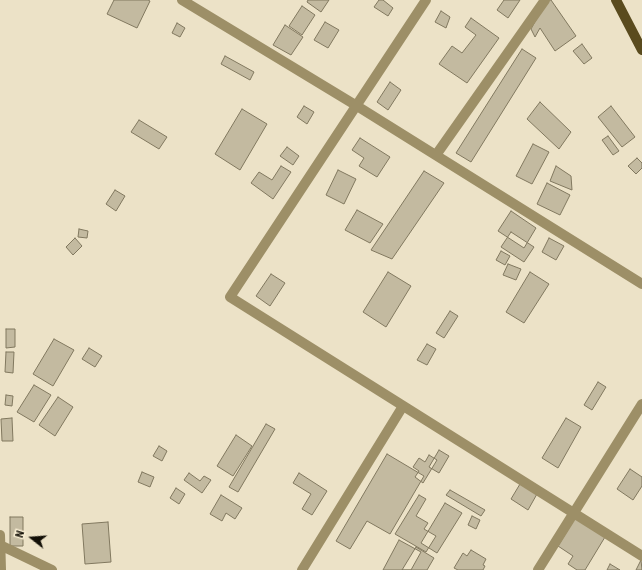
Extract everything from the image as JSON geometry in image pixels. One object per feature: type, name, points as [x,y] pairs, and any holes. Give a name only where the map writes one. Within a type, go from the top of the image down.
[{"type":"main road","points":[[616,0],[642,50]]},
{"type":"street","points":[[182,0],[195,3],[642,284]]},
{"type":"street","points":[[426,0],[230,298],[642,556]]},
{"type":"street","points":[[436,155],[545,0]]},
{"type":"street","points":[[538,570],[642,404]]},
{"type":"street","points":[[302,570],[403,406]]},
{"type":"street","points":[[0,535],[1,570]]},
{"type":"street","points":[[0,545],[52,570]]},
{"type":"building","points":[[114,0],[150,1],[137,28],[107,14]]},
{"type":"building","points":[[308,0],[329,0],[321,12],[307,2]]},
{"type":"building","points":[[379,0],[383,0],[393,8],[388,16],[374,7]]},
{"type":"building","points":[[504,0],[520,0],[508,18],[497,10]]},
{"type":"building","points":[[547,0],[551,0],[576,36],[555,51],[540,28],[535,37],[531,29]]},
{"type":"building","points":[[302,6],[315,15],[302,35],[289,26]]},
{"type":"building","points":[[441,11],[450,17],[446,28],[435,22]]},
{"type":"building","points":[[471,18],[499,38],[467,83],[439,64],[452,46],[462,53],[476,35],[465,27]]},
{"type":"building","points":[[325,22],[339,30],[328,48],[314,40]]},
{"type":"building","points":[[177,23],[185,28],[180,37],[172,33]]},
{"type":"building","points":[[285,25],[303,37],[291,55],[273,45]]},
{"type":"building","points":[[582,44],[592,58],[584,64],[573,51]]},
{"type":"building","points":[[522,49],[536,58],[471,162],[456,153]]},
{"type":"building","points":[[225,56],[254,72],[250,80],[221,64]]},
{"type":"building","points":[[390,82],[401,90],[388,110],[377,102]]},
{"type":"building","points":[[540,102],[571,132],[559,149],[527,119]]},
{"type":"building","points":[[304,106],[314,112],[307,124],[297,117]]},
{"type":"building","points":[[611,106],[635,137],[622,147],[598,117]]},
{"type":"building","points":[[242,109],[267,124],[240,170],[215,154]]},
{"type":"building","points":[[139,120],[167,137],[159,149],[131,132]]},
{"type":"building","points":[[608,136],[619,151],[613,155],[602,140]]},
{"type":"building","points":[[360,138],[390,157],[377,177],[359,166],[364,158],[352,150]]},
{"type":"building","points":[[533,144],[549,152],[532,184],[516,176]]},
{"type":"building","points":[[287,147],[299,156],[293,165],[280,156]]},
{"type":"building","points":[[637,158],[642,163],[642,168],[636,174],[628,166]]},
{"type":"building","points":[[281,166],[291,172],[273,199],[251,183],[259,172],[272,180]]},
{"type":"building","points":[[556,166],[571,176],[572,190],[550,181]]},
{"type":"building","points":[[338,170],[356,179],[344,204],[326,195]]},
{"type":"building","points":[[424,171],[444,183],[392,259],[371,250]]},
{"type":"building","points":[[547,183],[570,195],[560,215],[537,204]]},
{"type":"building","points":[[115,190],[125,196],[116,211],[106,204]]},
{"type":"building","points":[[357,210],[383,224],[370,243],[345,230]]},
{"type":"building","points":[[511,211],[536,228],[524,248],[498,231]]},
{"type":"building","points":[[79,229],[88,231],[87,238],[78,237]]},
{"type":"building","points":[[511,232],[534,247],[524,262],[501,247]]},
{"type":"building","points":[[75,238],[82,246],[73,255],[66,247]]},
{"type":"building","points":[[549,238],[564,246],[556,260],[542,252]]},
{"type":"building","points":[[501,251],[510,256],[505,265],[496,260]]},
{"type":"building","points":[[508,264],[521,269],[516,280],[503,275]]},
{"type":"building","points":[[388,272],[411,286],[386,327],[363,312]]},
{"type":"building","points":[[530,272],[549,284],[524,323],[506,312]]},
{"type":"building","points":[[271,274],[285,283],[270,306],[256,296]]},
{"type":"building","points":[[450,311],[458,316],[444,338],[436,333]]},
{"type":"building","points":[[6,329],[15,329],[15,347],[6,348]]},
{"type":"building","points":[[54,339],[74,350],[53,386],[33,374]]},
{"type":"building","points":[[427,344],[436,349],[427,365],[417,360]]},
{"type":"building","points":[[89,348],[102,356],[95,367],[82,359]]},
{"type":"building","points":[[6,352],[14,352],[13,373],[5,372]]},
{"type":"building","points":[[598,382],[606,387],[592,410],[584,405]]},
{"type":"building","points":[[34,385],[51,395],[34,422],[17,412]]},
{"type":"building","points":[[6,395],[13,396],[12,406],[5,405]]},
{"type":"building","points":[[58,397],[73,407],[55,436],[39,425]]},
{"type":"building","points":[[12,418],[13,441],[2,441],[1,419]]},
{"type":"building","points":[[566,418],[581,427],[558,468],[542,458]]},
{"type":"building","points":[[266,424],[275,429],[238,492],[229,487]]},
{"type":"building","points":[[236,435],[252,446],[233,476],[217,466]]},
{"type":"building","points":[[159,446],[167,451],[162,461],[153,456]]},
{"type":"building","points":[[439,450],[449,456],[439,473],[429,467]]},
{"type":"building","points":[[387,454],[424,476],[390,534],[367,521],[350,549],[336,541]]},
{"type":"building","points":[[429,455],[437,460],[423,483],[415,477],[419,471],[413,467],[419,458],[425,462]]},
{"type":"building","points":[[630,469],[642,477],[642,486],[633,500],[617,489]]},
{"type":"building","points":[[142,472],[154,477],[150,487],[138,482]]},
{"type":"building","points":[[189,473],[200,481],[204,476],[211,480],[202,493],[184,480]]},
{"type":"building","points":[[299,473],[327,491],[312,515],[302,509],[311,494],[293,483]]},
{"type":"building","points":[[520,484],[537,494],[528,510],[511,499]]},
{"type":"building","points":[[176,488],[185,494],[179,504],[170,498]]},
{"type":"building","points":[[450,490],[485,510],[481,516],[446,495]]},
{"type":"building","points":[[221,495],[242,508],[235,519],[226,513],[222,521],[210,514]]},
{"type":"building","points":[[419,495],[426,499],[416,516],[428,523],[424,529],[436,536],[426,552],[395,534]]},
{"type":"building","points":[[445,503],[462,513],[437,553],[421,543]]},
{"type":"building","points":[[472,516],[480,520],[476,529],[468,525]]},
{"type":"building","points":[[10,517],[23,517],[23,546],[10,546]]},
{"type":"building","points":[[575,518],[605,537],[585,570],[577,570],[568,564],[573,556],[558,546]]},
{"type":"building","points":[[108,522],[111,562],[85,564],[82,524]]},
{"type":"building","points":[[399,540],[421,552],[411,570],[383,570]]},
{"type":"building","points":[[416,547],[434,558],[427,570],[402,570]]},
{"type":"building","points":[[471,550],[486,559],[483,565],[485,566],[483,570],[458,570],[454,568],[463,553],[467,556]]},
{"type":"building","points":[[641,560],[642,570],[636,570]]},
{"type":"building","points":[[610,564],[620,570],[607,570]]}]
